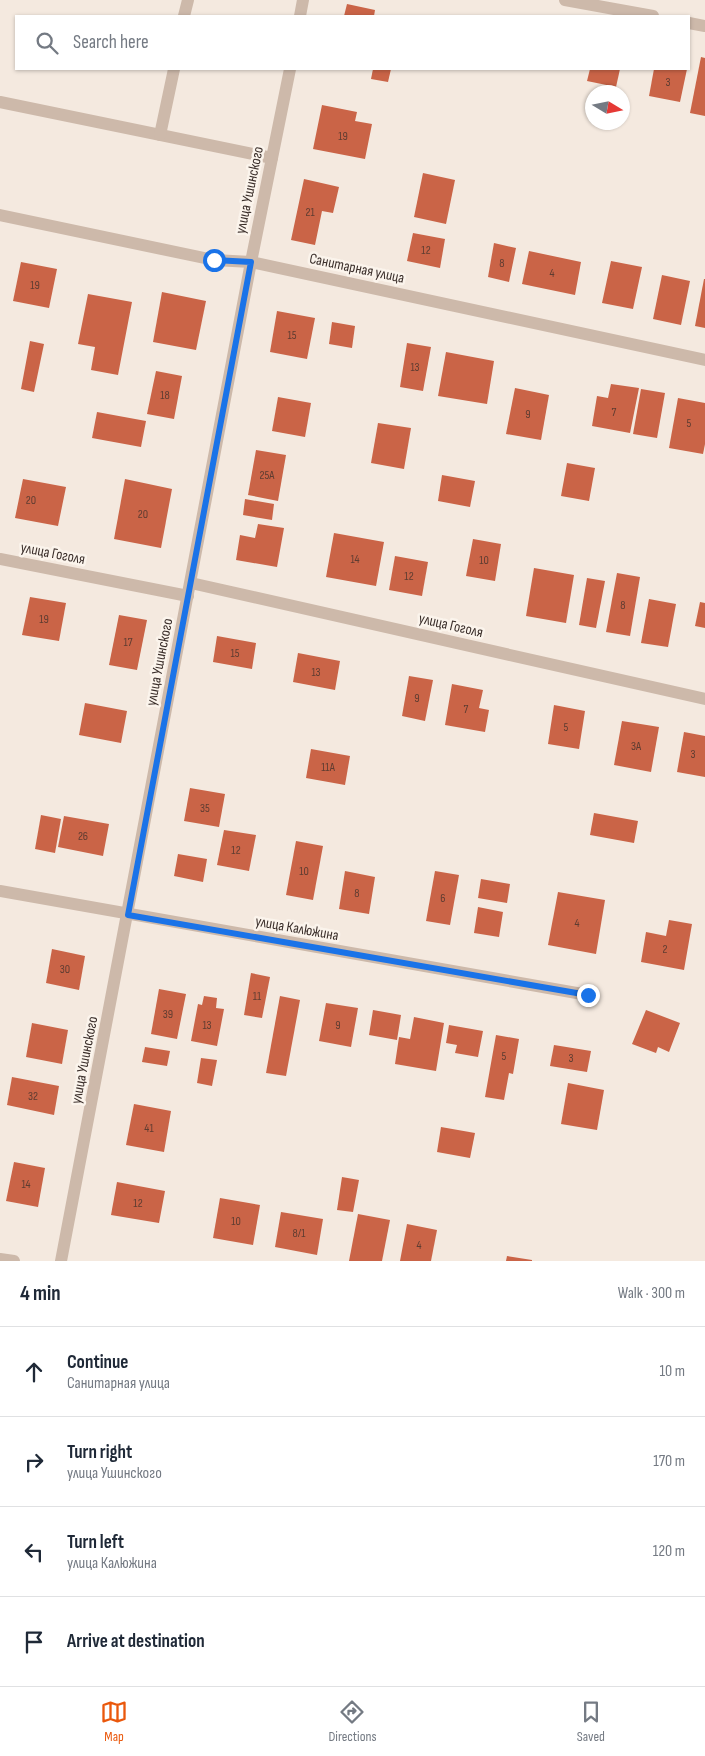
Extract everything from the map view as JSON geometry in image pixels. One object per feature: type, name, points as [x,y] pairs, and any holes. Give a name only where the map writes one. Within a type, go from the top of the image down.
[{"type":"street","points":[[184,15],[188,0]]},
{"type":"street","points":[[300,15],[303,0]]},
{"type":"street","points":[[565,0],[648,15]]},
{"type":"street","points":[[690,23],[705,26]]},
{"type":"street","points":[[160,135],[174,70]]},
{"type":"street","name":"улица Ушинского","points":[[62,1261],[251,262],[290,70]]},
{"type":"street","points":[[0,102],[272,158]]},
{"type":"street","name":"Санитарная улица","points":[[0,216],[214,260],[251,262],[705,360]]},
{"type":"street","name":"улица Гоголя","points":[[0,559],[188,596]]},
{"type":"street","name":"улица Гоголя","points":[[190,583],[705,699]]},
{"type":"street","name":"улица Калюжина","points":[[0,891],[588,995]]},
{"type":"street","points":[[0,1259],[14,1261]]},
{"type":"building","points":[[347,4],[375,10],[374,15],[344,15]]},
{"type":"building","points":[[701,57],[705,58],[705,116],[690,113]]},
{"type":"building","points":[[373,70],[391,70],[388,82],[371,79]]},
{"type":"building","points":[[590,70],[620,70],[616,85],[587,81]]},
{"type":"building","points":[[654,70],[687,70],[680,102],[649,96]]},
{"type":"building","points":[[322,105],[357,112],[355,121],[372,124],[365,159],[313,149]]},
{"type":"building","points":[[423,173],[455,180],[446,224],[414,217]]},
{"type":"building","points":[[304,179],[339,187],[333,213],[322,211],[315,245],[291,240]]},
{"type":"building","points":[[413,233],[445,239],[440,268],[407,261]]},
{"type":"building","points":[[494,243],[516,248],[509,282],[488,277]]},
{"type":"building","points":[[529,251],[581,262],[575,295],[522,284]]},
{"type":"building","points":[[611,261],[642,267],[633,309],[602,303]]},
{"type":"building","points":[[21,262],[57,269],[49,308],[13,301]]},
{"type":"building","points":[[662,275],[690,281],[681,325],[653,319]]},
{"type":"building","points":[[705,279],[705,328],[695,326]]},
{"type":"building","points":[[162,292],[206,301],[196,350],[153,342]]},
{"type":"building","points":[[88,294],[132,302],[118,375],[91,370],[95,347],[78,344]]},
{"type":"building","points":[[277,311],[315,318],[307,359],[270,352]]},
{"type":"building","points":[[332,322],[355,326],[352,348],[329,344]]},
{"type":"building","points":[[30,341],[44,344],[34,392],[21,389]]},
{"type":"building","points":[[407,343],[431,347],[423,391],[400,387]]},
{"type":"building","points":[[446,352],[494,361],[487,404],[438,396]]},
{"type":"building","points":[[156,371],[182,376],[174,419],[147,414]]},
{"type":"building","points":[[611,384],[639,388],[630,433],[592,426],[597,396],[608,398]]},
{"type":"building","points":[[515,388],[549,395],[541,440],[506,434]]},
{"type":"building","points":[[641,389],[665,393],[657,438],[633,434]]},
{"type":"building","points":[[278,397],[311,403],[305,437],[272,431]]},
{"type":"building","points":[[678,398],[705,403],[705,444],[703,454],[669,448]]},
{"type":"building","points":[[97,412],[146,421],[141,447],[92,438]]},
{"type":"building","points":[[378,423],[411,428],[404,469],[371,463]]},
{"type":"building","points":[[256,450],[286,455],[278,501],[248,495]]},
{"type":"building","points":[[567,463],[595,468],[589,501],[561,496]]},
{"type":"building","points":[[442,475],[475,481],[470,507],[438,501]]},
{"type":"building","points":[[23,479],[66,487],[58,526],[15,518]]},
{"type":"building","points":[[125,479],[172,489],[161,548],[114,539]]},
{"type":"building","points":[[245,499],[274,504],[272,520],[243,515]]},
{"type":"building","points":[[258,524],[284,528],[277,567],[236,560],[240,535],[255,538]]},
{"type":"building","points":[[334,533],[384,542],[376,586],[326,577]]},
{"type":"building","points":[[473,539],[501,544],[495,581],[466,576]]},
{"type":"building","points":[[395,556],[428,562],[422,596],[389,590]]},
{"type":"building","points":[[534,568],[574,575],[566,623],[526,616]]},
{"type":"building","points":[[617,573],[640,577],[630,636],[606,632]]},
{"type":"building","points":[[587,578],[605,581],[596,628],[579,625]]},
{"type":"building","points":[[30,597],[66,603],[59,641],[22,635]]},
{"type":"building","points":[[649,599],[676,604],[668,647],[641,643]]},
{"type":"building","points":[[700,602],[705,603],[705,628],[695,626]]},
{"type":"building","points":[[119,615],[147,620],[137,670],[109,665]]},
{"type":"building","points":[[217,636],[256,643],[252,669],[213,662]]},
{"type":"building","points":[[298,653],[340,661],[335,690],[293,682]]},
{"type":"building","points":[[409,676],[433,680],[425,721],[402,716]]},
{"type":"building","points":[[452,684],[483,690],[479,708],[489,710],[485,732],[445,725]]},
{"type":"building","points":[[85,703],[127,711],[121,743],[79,735]]},
{"type":"building","points":[[554,705],[585,711],[579,749],[548,744]]},
{"type":"building","points":[[622,721],[659,727],[651,772],[614,765]]},
{"type":"building","points":[[684,732],[705,736],[705,777],[677,772]]},
{"type":"building","points":[[311,749],[350,756],[345,785],[306,778]]},
{"type":"building","points":[[190,788],[225,794],[219,827],[184,821]]},
{"type":"building","points":[[594,813],[638,821],[634,843],[590,835]]},
{"type":"building","points":[[41,815],[61,819],[55,853],[35,849]]},
{"type":"building","points":[[64,816],[109,824],[103,856],[58,847]]},
{"type":"building","points":[[224,830],[256,835],[249,871],[217,865]]},
{"type":"building","points":[[296,841],[323,846],[313,900],[286,895]]},
{"type":"building","points":[[178,854],[207,859],[203,882],[174,876]]},
{"type":"building","points":[[345,871],[375,877],[369,914],[339,909]]},
{"type":"building","points":[[435,871],[459,875],[450,925],[426,921]]},
{"type":"building","points":[[481,879],[510,884],[507,903],[478,898]]},
{"type":"building","points":[[558,892],[605,900],[596,954],[548,945]]},
{"type":"building","points":[[478,907],[503,912],[499,937],[474,933]]},
{"type":"building","points":[[669,920],[692,924],[684,970],[641,962],[646,932],[666,936]]},
{"type":"building","points":[[52,949],[85,956],[79,990],[46,983]]},
{"type":"building","points":[[251,973],[270,977],[262,1018],[244,1015]]},
{"type":"building","points":[[159,989],[186,994],[177,1039],[151,1034]]},
{"type":"building","points":[[204,996],[217,998],[216,1008],[224,1009],[217,1046],[191,1041],[198,1004],[202,1005]]},
{"type":"building","points":[[280,996],[300,1000],[286,1076],[266,1073]]},
{"type":"building","points":[[326,1003],[358,1008],[351,1047],[319,1041]]},
{"type":"building","points":[[373,1010],[401,1015],[397,1040],[369,1035]]},
{"type":"building","points":[[646,1010],[680,1023],[669,1052],[658,1047],[656,1053],[632,1044]]},
{"type":"building","points":[[414,1017],[444,1023],[436,1071],[395,1064],[399,1037],[410,1039]]},
{"type":"building","points":[[32,1023],[68,1030],[62,1064],[26,1057]]},
{"type":"building","points":[[449,1025],[483,1031],[478,1057],[455,1053],[457,1045],[446,1043]]},
{"type":"building","points":[[496,1035],[519,1039],[513,1074],[509,1073],[504,1100],[485,1097]]},
{"type":"building","points":[[554,1045],[591,1051],[587,1072],[550,1066]]},
{"type":"building","points":[[145,1047],[170,1051],[167,1066],[142,1062]]},
{"type":"building","points":[[201,1058],[217,1060],[212,1086],[197,1083]]},
{"type":"building","points":[[12,1077],[59,1086],[54,1115],[7,1105]]},
{"type":"building","points":[[568,1083],[604,1090],[597,1130],[561,1124]]},
{"type":"building","points":[[134,1104],[171,1111],[164,1152],[126,1145]]},
{"type":"building","points":[[441,1127],[475,1133],[470,1158],[437,1152]]},
{"type":"building","points":[[14,1162],[45,1168],[38,1207],[6,1201]]},
{"type":"building","points":[[342,1177],[359,1180],[353,1212],[337,1210]]},
{"type":"building","points":[[117,1182],[165,1191],[159,1223],[111,1215]]},
{"type":"building","points":[[220,1198],[260,1205],[253,1245],[213,1238]]},
{"type":"building","points":[[281,1212],[323,1219],[317,1255],[275,1247]]},
{"type":"building","points":[[358,1214],[390,1220],[382,1261],[349,1261]]},
{"type":"building","points":[[407,1224],[437,1230],[431,1261],[400,1261]]},
{"type":"building","points":[[507,1256],[532,1260],[532,1261],[506,1261]]},
{"type":"route","points":[[214,260],[251,262],[128,915],[588,995]]}]
